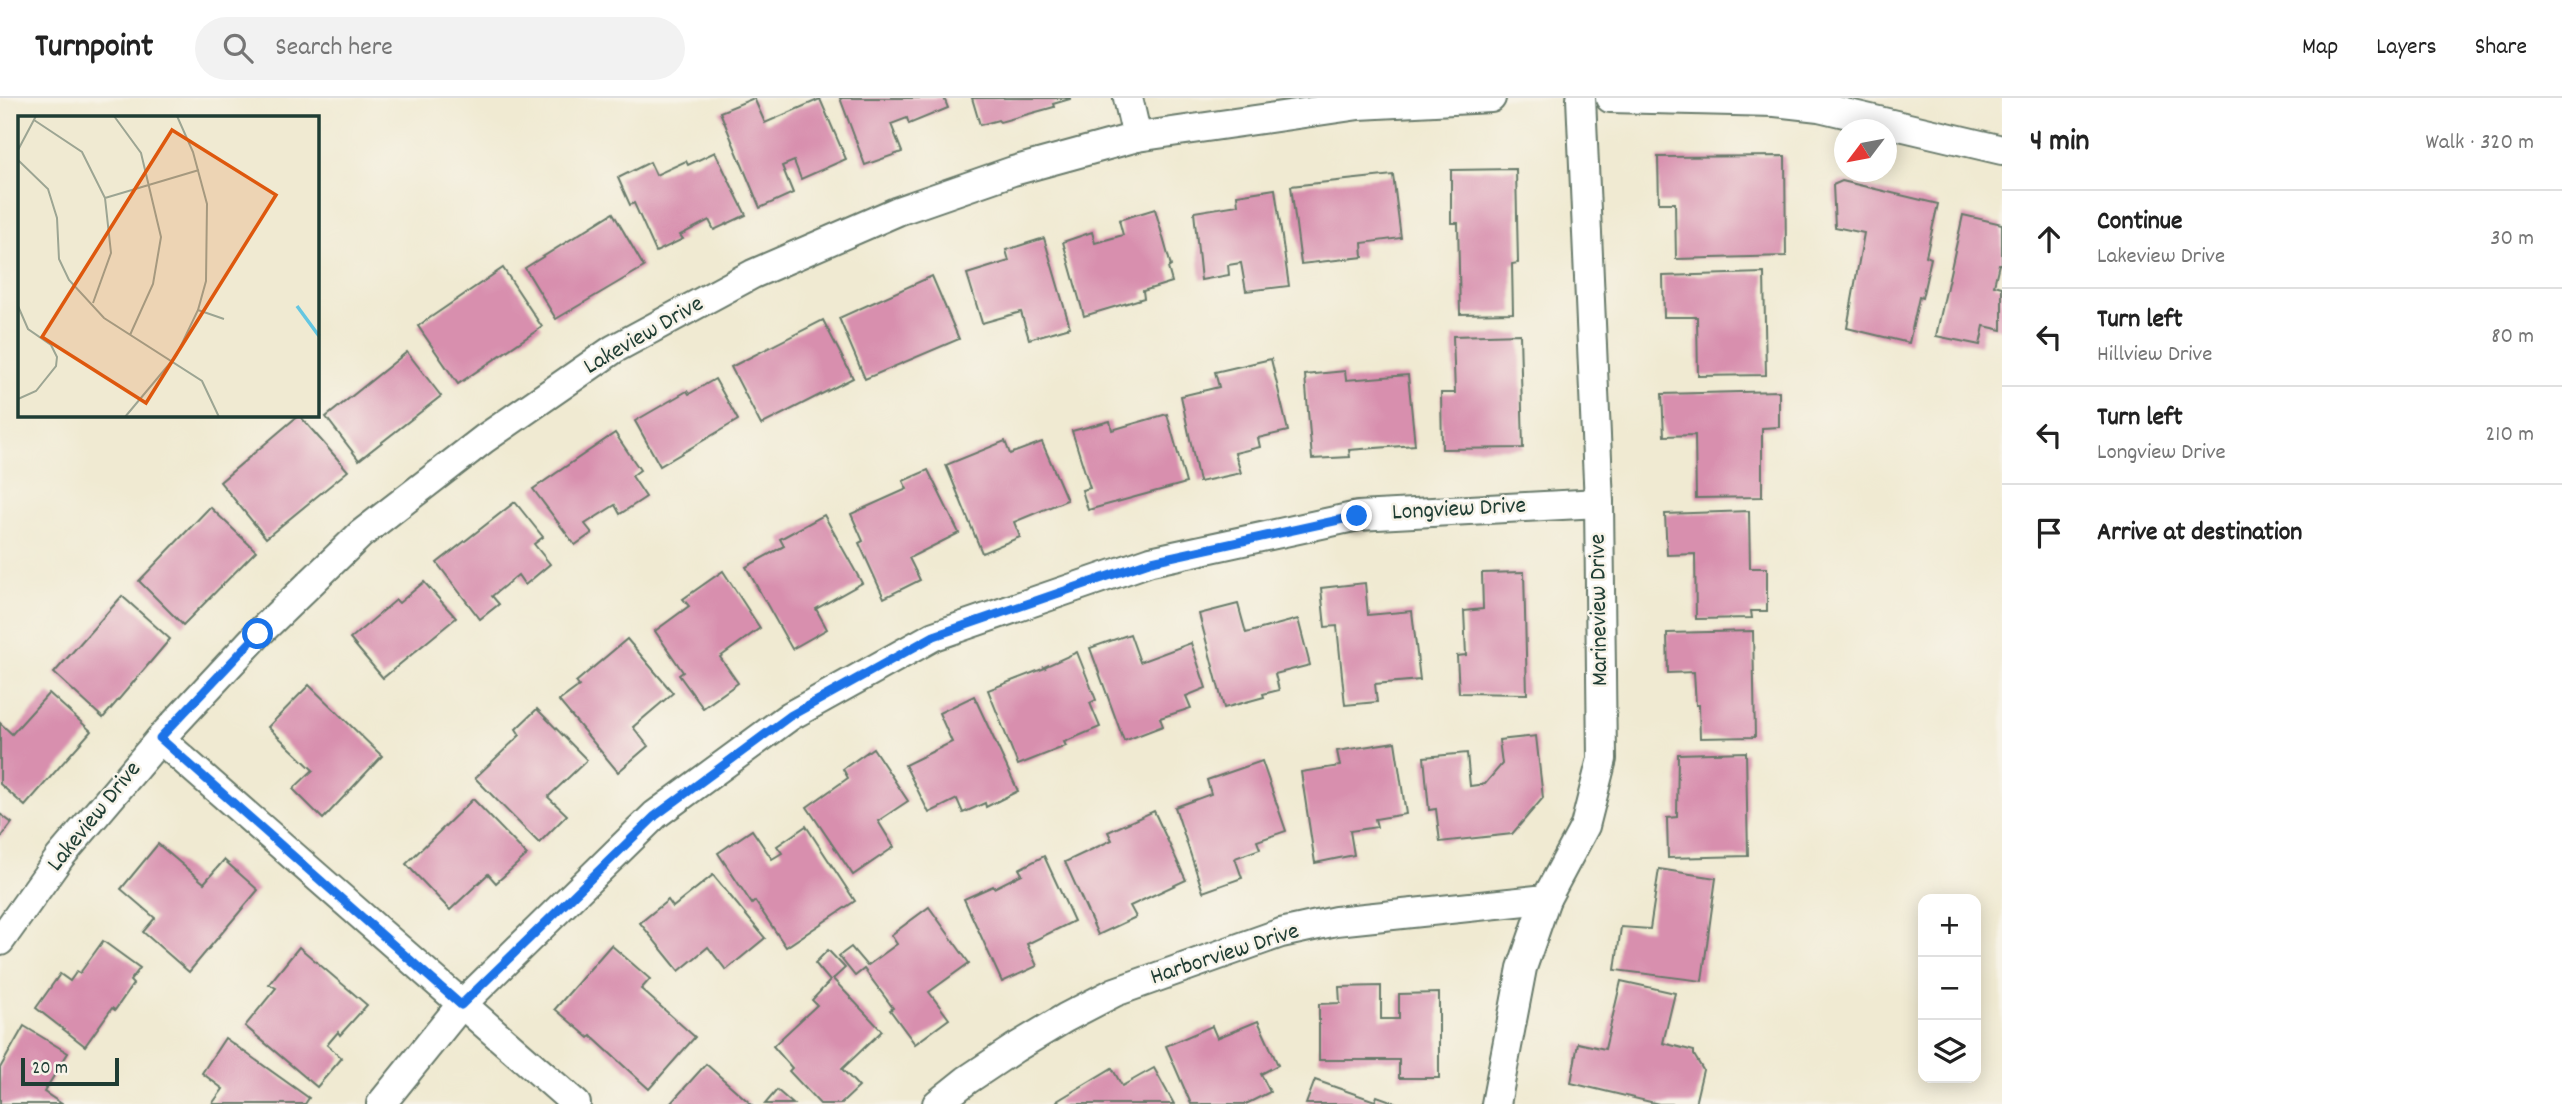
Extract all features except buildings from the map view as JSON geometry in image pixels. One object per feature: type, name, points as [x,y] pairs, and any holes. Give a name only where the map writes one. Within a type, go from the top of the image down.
[{"type":"street","points":[[1128,98],[1137,137]]},
{"type":"street","name":"Lakeview Drive","points":[[0,941],[60,857],[160,738],[258,634],[361,534],[484,439],[614,349],[753,274],[898,211],[1013,171],[1137,137],[1359,105],[1491,98]]},
{"type":"street","name":"Marineview Drive","points":[[1496,1104],[1522,968],[1546,899],[1585,826],[1602,759],[1599,503],[1581,98]]},
{"type":"street","points":[[1609,98],[1775,102],[1819,107],[2002,150]]},
{"type":"street","name":"Longview Drive","points":[[381,1104],[461,1005],[655,816],[790,716],[934,636],[1152,561],[1357,516],[1599,503]]},
{"type":"street","points":[[160,738],[576,1104]]},
{"type":"street","name":"Harborview Drive","points":[[937,1104],[1015,1048],[1115,992],[1281,933],[1336,921],[1546,899]]},
{"type":"route","points":[[258,634],[160,738],[461,1005],[655,816],[790,716],[934,636],[1152,561],[1357,516]]}]
